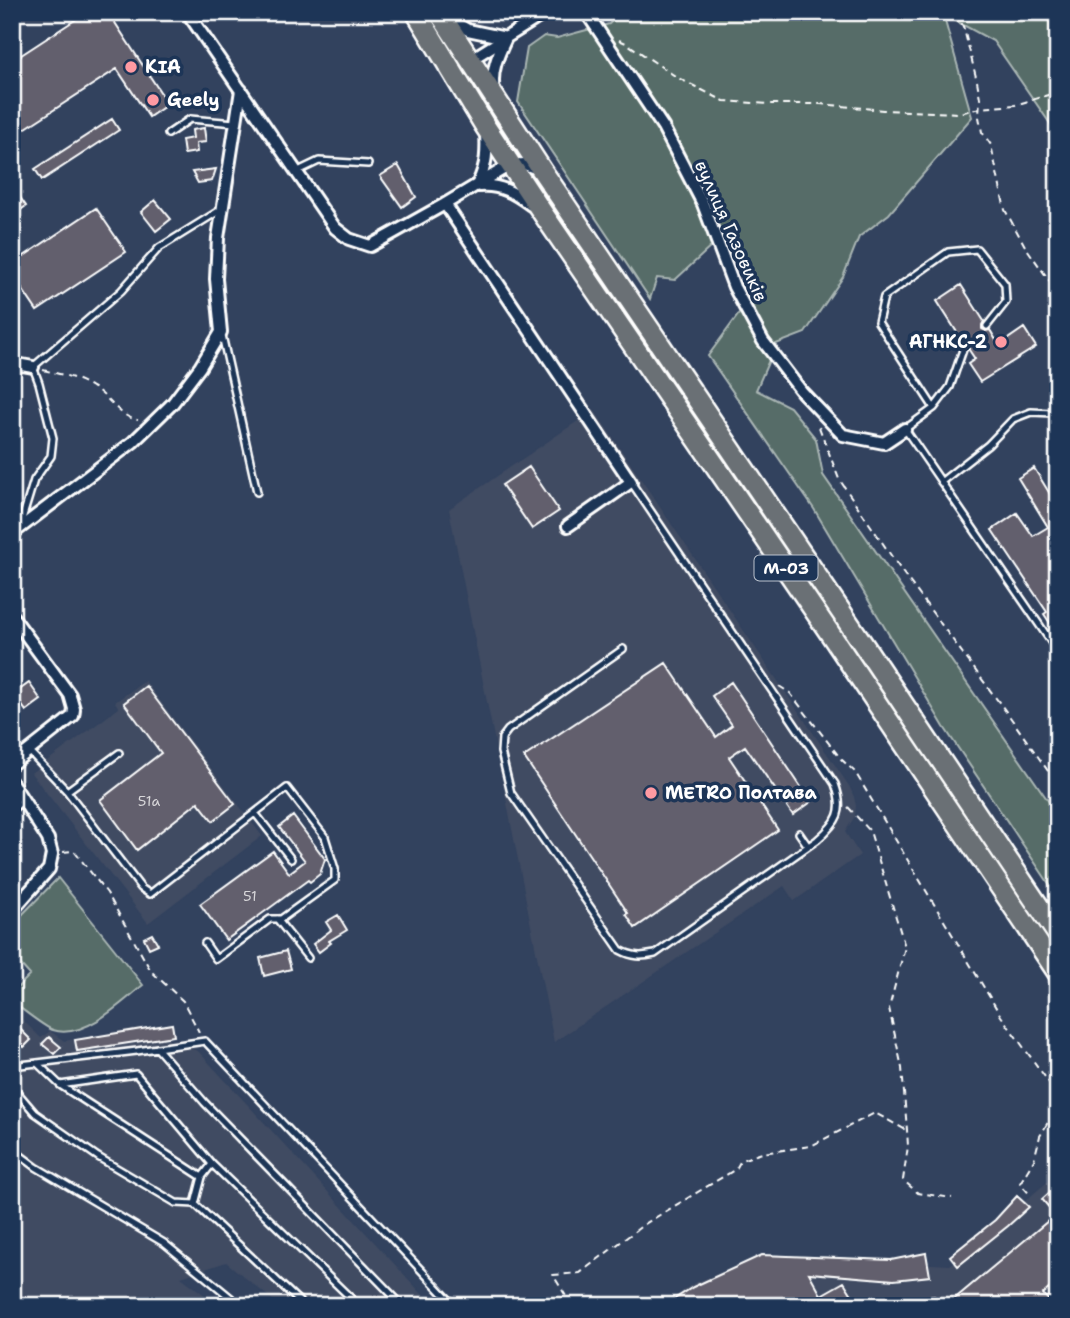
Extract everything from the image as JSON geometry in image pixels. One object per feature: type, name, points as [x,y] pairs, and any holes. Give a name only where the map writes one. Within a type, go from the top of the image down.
[{"type":"highway","name":"М-03","points":[[439,12],[543,172],[1058,935]]},
{"type":"highway","name":"М-03","points":[[421,20],[510,165],[1058,973]]},
{"type":"street","points":[[187,12],[335,228],[349,239],[370,246],[510,165],[525,164],[543,172]]},
{"type":"street","points":[[439,12],[468,30],[506,38]]},
{"type":"street","points":[[469,99],[466,77],[470,60],[547,12]]},
{"type":"street","name":"вулиця Газовиків","points":[[586,12],[663,127],[703,204],[734,287],[763,341],[802,392],[843,435],[884,443],[905,429]]},
{"type":"street","points":[[421,20],[454,52],[470,60]]},
{"type":"street","points":[[495,98],[493,72],[506,38]]},
{"type":"street","points":[[16,531],[133,442],[172,404],[200,368],[221,332],[216,279],[218,238],[241,90]]},
{"type":"street","points":[[477,186],[487,158],[485,126]]},
{"type":"street","points":[[510,165],[517,148],[517,132]]},
{"type":"street","points":[[477,186],[498,186],[512,192],[544,215]]},
{"type":"street","points":[[445,204],[631,482],[568,526]]},
{"type":"street","points":[[12,368],[22,365],[33,367]]},
{"type":"street","points":[[12,616],[70,695],[74,709],[73,716],[12,764]]},
{"type":"street","points":[[12,783],[48,839],[52,855],[49,869],[12,911]]},
{"type":"lane","points":[[168,134],[190,119],[235,123]]},
{"type":"lane","points":[[296,172],[319,161],[368,164]]},
{"type":"lane","points":[[16,531],[34,480],[51,456],[53,438],[33,367],[121,291],[159,248],[222,209]]},
{"type":"lane","points":[[934,408],[878,322],[884,297],[948,252],[977,249],[1005,284],[1006,302],[988,327]]},
{"type":"lane","points":[[221,332],[257,492]]},
{"type":"lane","points":[[965,344],[950,387],[934,408],[905,429],[1058,652]]},
{"type":"lane","points":[[941,482],[988,445],[1013,419],[1031,412],[1053,412],[1058,415]]},
{"type":"lane","points":[[623,649],[508,730],[502,738],[501,752],[511,793],[620,950],[630,956],[642,957],[655,954],[828,831],[840,811],[840,798],[835,784],[631,482]]},
{"type":"lane","points":[[30,751],[67,791],[141,888],[149,894],[287,788],[325,837],[335,869],[335,880],[281,919],[270,919],[216,959],[205,943]]},
{"type":"lane","points":[[67,791],[119,753]]},
{"type":"lane","points":[[12,810],[23,800]]},
{"type":"lane","points":[[255,813],[291,859]]},
{"type":"lane","points":[[799,833],[808,846]]},
{"type":"lane","points":[[277,919],[308,958]]},
{"type":"lane","points":[[12,1066],[205,1041],[455,1306]]},
{"type":"lane","points":[[156,1048],[205,1103],[403,1306]]},
{"type":"lane","points":[[37,1063],[60,1085],[202,1177]]},
{"type":"lane","points":[[60,1085],[136,1074],[212,1164],[359,1306]]},
{"type":"lane","points":[[12,1086],[35,1113],[98,1157],[176,1203],[195,1203],[304,1306]]},
{"type":"lane","points":[[12,1149],[36,1167],[164,1243],[241,1306]]},
{"type":"lane","points":[[195,1203],[202,1177],[212,1164]]},
{"type":"path","points":[[957,12],[974,68],[980,98],[982,132],[991,145],[1005,210],[1025,246],[1058,293]]},
{"type":"path","points":[[598,31],[626,43],[678,78],[724,101],[960,113],[1015,105],[1058,92]]},
{"type":"path","points":[[33,367],[94,387],[120,412],[133,419],[153,422]]},
{"type":"path","points":[[817,423],[839,479],[903,573],[1058,785]]},
{"type":"path","points":[[779,686],[790,693],[841,759],[855,772],[1001,1016],[1058,1095],[1057,1107],[1040,1136],[1034,1160],[1020,1183],[1031,1196]]},
{"type":"path","points":[[840,798],[870,831],[905,947],[889,1008],[902,1068],[908,1146],[903,1180],[918,1193],[952,1198]]},
{"type":"path","points":[[52,855],[74,850],[107,893],[151,971],[183,1001],[205,1041]]},
{"type":"path","points":[[572,1306],[553,1275],[580,1273],[643,1225],[736,1168],[741,1160],[762,1153],[811,1146],[875,1113],[907,1130]]},
{"type":"shaded area","points":[[594,410],[849,786],[856,806],[855,816],[845,832],[860,855],[794,901],[784,886],[554,1042],[449,509]]},
{"type":"shaded area","points":[[145,681],[262,836],[148,923],[31,773],[119,708],[115,702]]},
{"type":"shaded area","points":[[12,1010],[41,1038],[50,1031],[64,1041],[137,1028],[198,1051],[433,1306],[280,1306],[226,1262],[181,1277],[219,1306],[12,1306]]},
{"type":"shaded area","points":[[1058,1173],[1058,1296],[1044,1306],[662,1306],[694,1283],[769,1255],[950,1265]]},
{"type":"green space","points":[[621,12],[1058,12],[1058,135],[993,41],[943,14],[972,117],[889,214],[859,237],[843,277],[805,333],[776,344],[756,390],[790,407],[816,439],[823,475],[1058,815],[1058,897],[944,727],[814,509],[708,356],[752,296],[726,233],[675,280],[657,278],[650,299],[518,102],[527,48],[544,36],[557,38],[609,24]]},
{"type":"green space","points":[[58,878],[143,985],[101,1018],[77,1030],[65,1032],[49,1028],[12,1002],[12,993],[30,975],[12,955],[12,925]]},
{"type":"building","points":[[79,12],[108,12],[168,104],[149,117],[117,69],[12,137],[12,61],[81,16]]},
{"type":"building","points":[[112,119],[119,130],[42,180],[35,169]]},
{"type":"building","points":[[204,128],[206,142],[196,143],[197,152],[184,154],[182,140],[193,138],[192,130]]},
{"type":"building","points":[[398,165],[416,197],[402,207],[380,176]]},
{"type":"building","points":[[216,169],[212,181],[198,183],[192,172]]},
{"type":"building","points":[[12,186],[26,206],[12,216]]},
{"type":"building","points":[[155,200],[171,219],[156,231],[141,212]]},
{"type":"building","points":[[96,208],[126,252],[37,311],[12,274],[12,264]]},
{"type":"building","points":[[961,285],[984,321],[982,329],[990,330],[999,345],[1024,328],[1036,347],[980,382],[968,364],[975,359],[969,350],[969,341],[962,340],[937,301]]},
{"type":"building","points":[[529,467],[559,511],[532,529],[502,485]]},
{"type":"building","points":[[1034,468],[1058,507],[1058,635],[1044,614],[1047,612],[992,530],[1017,513],[1033,536],[1048,527],[1018,478]]},
{"type":"building","name":"METRO Полтава","points":[[666,663],[716,737],[732,725],[712,696],[731,682],[811,802],[793,815],[745,746],[729,757],[778,830],[635,928],[626,914],[628,913],[524,757]]},
{"type":"building","points":[[29,683],[41,700],[26,711],[14,694]]},
{"type":"building","points":[[146,686],[235,804],[213,821],[198,802],[137,850],[100,800],[161,753],[124,703]]},
{"type":"building","points":[[293,816],[325,859],[320,874],[226,940],[200,904],[273,851],[289,873],[305,861],[279,827]]},
{"type":"building","points":[[338,915],[347,930],[329,941],[331,943],[319,952],[313,944],[331,930],[326,922]]},
{"type":"building","points":[[152,934],[158,944],[149,948],[144,938]]},
{"type":"building","points":[[286,951],[291,969],[264,976],[260,958]]},
{"type":"building","points":[[12,1021],[31,1040],[24,1047],[12,1035]]},
{"type":"building","points":[[172,1024],[174,1036],[77,1051],[75,1040]]},
{"type":"building","points":[[49,1037],[61,1047],[54,1054],[42,1044]]},
{"type":"building","points":[[1058,1185],[1058,1281],[1043,1294],[1054,1306],[946,1306],[1055,1215],[1042,1199]]},
{"type":"building","points":[[1017,1196],[1029,1207],[958,1266],[950,1256],[995,1220]]},
{"type":"building","points":[[926,1253],[930,1276],[894,1280],[809,1273],[821,1295],[844,1282],[859,1306],[664,1306],[693,1287],[762,1255],[891,1260]]},
{"type":"building","points":[[934,1296],[935,1306],[904,1306],[903,1300]]},
{"type":"place","name":"KIA","points":[[131,67]]},
{"type":"place","name":"Geely","points":[[153,100]]},
{"type":"place","name":"АГНКС-2","points":[[1001,342]]},
{"type":"place","name":"METRO Полтава","points":[[651,793]]}]
